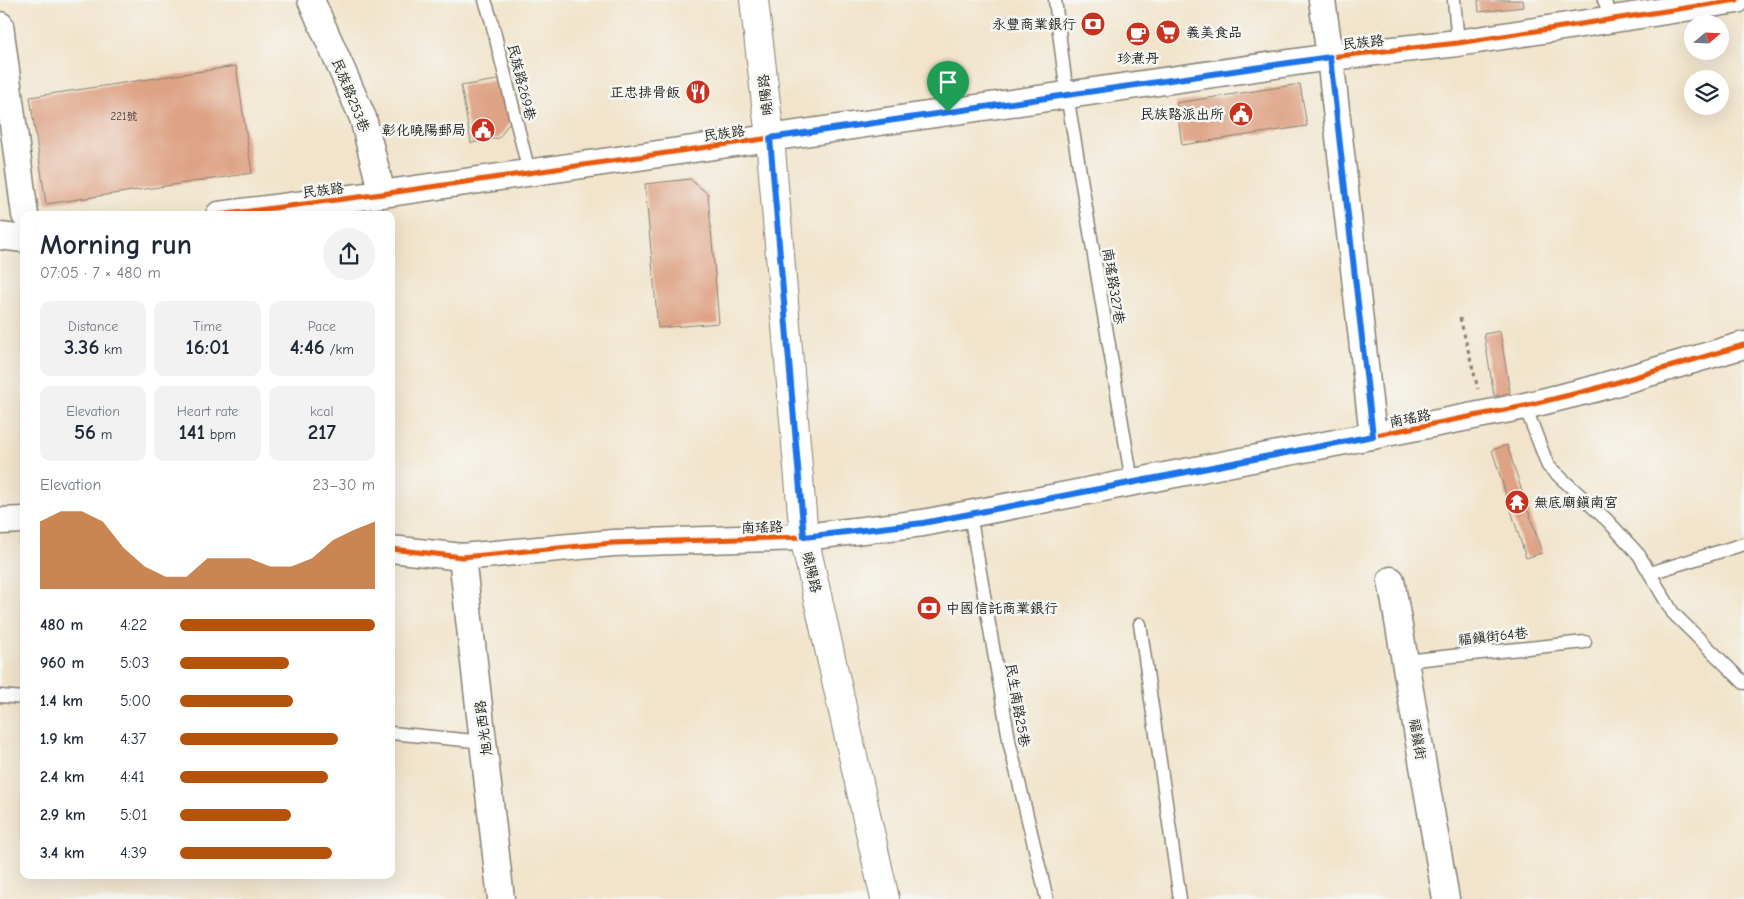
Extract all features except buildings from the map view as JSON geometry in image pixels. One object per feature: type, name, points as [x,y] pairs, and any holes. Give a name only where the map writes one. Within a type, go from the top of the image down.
[{"type":"street","name":"民族路253巷","points":[[311,0],[363,118],[382,194]]},
{"type":"street","name":"曉陽路","points":[[754,0],[770,138],[804,537],[885,899]]},
{"type":"street","points":[[1322,0],[1373,436]]},
{"type":"street","name":"民族路","points":[[250,211],[382,194],[1330,57],[1458,43],[1608,9],[1729,0]]},
{"type":"street","points":[[0,25],[24,211]]},
{"type":"street","points":[[0,236],[20,238]]},
{"type":"street","name":"南瑤路","points":[[395,549],[462,557],[613,543],[804,537],[923,523],[1525,406],[1594,389],[1744,345]]},
{"type":"street","points":[[0,521],[20,520]]},
{"type":"street","name":"旭光西路","points":[[462,557],[501,899]]},
{"type":"street","name":"福鎮街","points":[[1391,580],[1446,899]]},
{"type":"lane","name":"民族路269巷","points":[[484,0],[491,19],[529,172]]},
{"type":"lane","name":"南瑤路327巷","points":[[1055,0],[1067,95],[1132,482]]},
{"type":"lane","points":[[1454,0],[1458,43]]},
{"type":"lane","points":[[1525,406],[1548,466],[1608,521],[1639,555],[1673,613],[1744,683]]},
{"type":"lane","name":"民生南路25巷","points":[[970,514],[1010,746],[1047,899]]},
{"type":"lane","points":[[1650,573],[1744,544]]},
{"type":"lane","points":[[1140,624],[1180,899]]},
{"type":"lane","name":"福鎮街64巷","points":[[1405,661],[1585,642]]},
{"type":"lane","points":[[0,696],[20,698]]},
{"type":"lane","points":[[395,733],[484,742]]},
{"type":"path","points":[[1460,318],[1484,414]]},
{"type":"cycle path","points":[[250,211],[382,194],[1330,57],[1458,43],[1737,0]]},
{"type":"cycle path","points":[[395,549],[462,557],[613,543],[804,537],[923,523],[1525,406],[1594,389],[1744,345]]},
{"type":"place","name":"永豐商業銀行","points":[[1093,24]]},
{"type":"place","name":"義美食品","points":[[1168,32]]},
{"type":"place","name":"珍煮丹","points":[[1138,34]]},
{"type":"place","name":"正忠排骨飯","points":[[698,92]]},
{"type":"place","name":"民族路派出所","points":[[1241,114]]},
{"type":"place","name":"彰化曉陽郵局","points":[[483,130]]},
{"type":"place","name":"無底廟鎮南宮","points":[[1517,502]]},
{"type":"place","name":"中國信託商業銀行","points":[[929,608]]},
{"type":"route","points":[[1330,57],[1373,436],[923,523],[804,537],[770,138],[948,112],[1330,57]]}]
